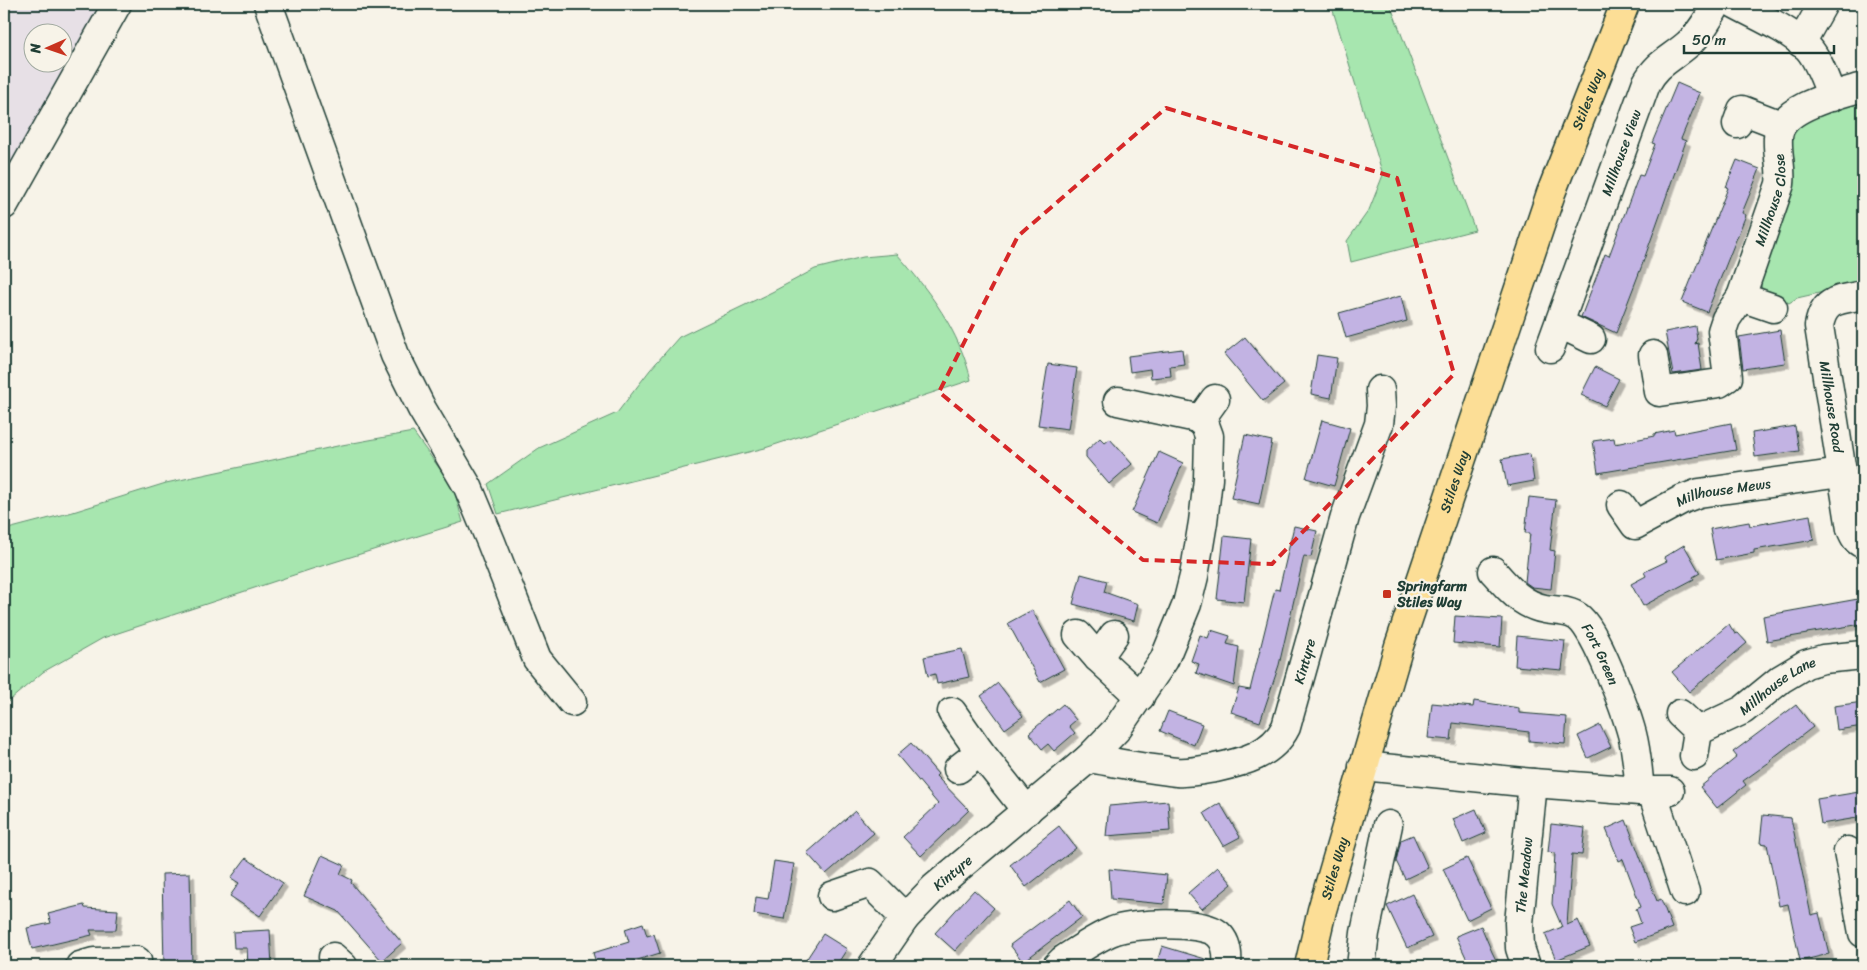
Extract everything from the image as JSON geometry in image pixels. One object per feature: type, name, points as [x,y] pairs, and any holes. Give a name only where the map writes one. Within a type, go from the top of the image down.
[{"type":"main road","name":"Stiles Way","points":[[1309,966],[1322,910],[1399,646],[1551,193],[1625,4]]},
{"type":"street","points":[[4,205],[117,4]]},
{"type":"street","points":[[268,4],[395,355],[422,409],[468,487],[537,659],[572,702]]},
{"type":"street","name":"Millhouse View","points":[[1591,339],[1555,336],[1649,79],[1658,66],[1689,43],[1709,19],[1717,4]]},
{"type":"street","points":[[1735,4],[1802,43],[1809,50],[1818,65],[1832,97]]},
{"type":"street","points":[[1802,43],[1823,4]]},
{"type":"street","points":[[1737,124],[1742,110],[1781,125],[1796,111],[1811,104],[1863,87]]},
{"type":"street","name":"Millhouse Close","points":[[1653,355],[1659,392],[1719,383],[1728,377],[1722,331],[1726,319],[1741,297],[1780,184],[1781,166],[1778,139],[1781,125]]},
{"type":"street","name":"Millhouse Road","points":[[1863,295],[1837,300],[1827,305],[1820,318],[1819,326],[1851,529],[1858,542],[1863,544]]},
{"type":"street","points":[[1741,297],[1773,308]]},
{"type":"street","name":"Kintyre","points":[[1089,758],[1178,772],[1198,771],[1241,762],[1260,754],[1281,737],[1286,727],[1345,517],[1379,424],[1380,390]]},
{"type":"street","name":"Kintyre","points":[[872,966],[905,918],[934,888],[1089,758],[1116,730],[1164,660],[1173,642],[1187,604],[1201,540],[1208,479],[1209,436],[1205,425],[1208,410],[1148,420],[1118,401]]},
{"type":"street","name":"Millhouse Mews","points":[[1621,505],[1635,525],[1683,499],[1699,493],[1841,473]]},
{"type":"street","name":"Fort Green","points":[[1488,564],[1525,603],[1534,607],[1573,614],[1584,623],[1596,643],[1628,719],[1635,748],[1654,791]]},
{"type":"street","points":[[1078,635],[1098,658],[1140,697]]},
{"type":"street","points":[[1098,658],[1114,635]]},
{"type":"street","name":"Millhouse Lane","points":[[1691,734],[1743,710],[1781,678],[1806,664],[1823,659],[1863,655]]},
{"type":"street","points":[[952,712],[980,752],[1027,811]]},
{"type":"street","points":[[958,769],[980,752]]},
{"type":"street","points":[[1363,766],[1533,783],[1654,791],[1685,892]]},
{"type":"street","name":"The Meadow","points":[[1526,966],[1520,948],[1519,923],[1533,783]]},
{"type":"street","points":[[1361,966],[1365,933],[1388,825]]},
{"type":"street","points":[[1848,851],[1863,933]]},
{"type":"street","points":[[832,896],[870,883],[905,918]]},
{"type":"street","points":[[1057,966],[1068,957],[1114,930],[1132,926],[1158,924],[1208,928],[1220,935],[1226,948],[1227,966]]},
{"type":"street","points":[[80,966],[94,962],[137,956]]},
{"type":"highlighted area","points":[[1166,108],[1397,178],[1454,374],[1272,564],[1143,560],[939,392],[1018,236]]},
{"type":"shaded area","points":[[4,4],[132,4],[4,219]]},
{"type":"green space","points":[[1331,4],[1390,4],[1475,230],[1351,262],[1347,241],[1369,210],[1383,175]]},
{"type":"green space","points":[[1863,100],[1863,283],[1797,298],[1789,303],[1762,289],[1758,273],[1787,131],[1796,120]]},
{"type":"green space","points":[[897,254],[942,312],[959,345],[971,380],[765,448],[498,514],[488,484],[539,448],[617,413],[650,370],[679,337],[815,269],[863,257]]},
{"type":"green space","points":[[413,432],[453,487],[463,522],[312,569],[103,638],[43,672],[4,705],[4,530],[73,512],[166,483],[342,445]]},
{"type":"building","points":[[1677,83],[1700,93],[1681,139],[1686,141],[1616,333],[1581,317],[1605,254],[1609,256],[1639,175],[1643,176],[1655,144],[1652,143]]},
{"type":"building","points":[[1737,160],[1760,169],[1742,213],[1746,215],[1707,312],[1682,302],[1728,188],[1726,187]]},
{"type":"building","points":[[1401,296],[1407,321],[1346,338],[1339,313]]},
{"type":"building","points":[[1695,326],[1697,338],[1695,344],[1698,343],[1702,370],[1673,374],[1665,332]]},
{"type":"building","points":[[1780,330],[1785,363],[1743,369],[1739,337]]},
{"type":"building","points":[[1245,337],[1284,384],[1263,401],[1224,354]]},
{"type":"building","points":[[1182,349],[1184,364],[1170,366],[1171,376],[1151,378],[1150,369],[1130,372],[1128,356]]},
{"type":"building","points":[[1317,355],[1337,358],[1331,398],[1311,394]]},
{"type":"building","points":[[1048,364],[1077,368],[1068,429],[1038,425]]},
{"type":"building","points":[[1595,367],[1619,379],[1605,406],[1581,395]]},
{"type":"building","points":[[1322,420],[1350,428],[1334,486],[1306,478]]},
{"type":"building","points":[[1731,423],[1736,450],[1598,473],[1593,441],[1614,438],[1615,444],[1674,430],[1675,434]]},
{"type":"building","points":[[1795,426],[1799,451],[1755,457],[1752,433]]},
{"type":"building","points":[[1245,435],[1272,441],[1259,504],[1231,498]]},
{"type":"building","points":[[1100,438],[1105,443],[1110,439],[1132,464],[1109,484],[1086,457],[1086,451]]},
{"type":"building","points":[[1159,452],[1183,463],[1157,523],[1132,512]]},
{"type":"building","points":[[1530,454],[1534,481],[1507,486],[1502,459]]},
{"type":"building","points":[[1529,497],[1556,500],[1550,550],[1555,551],[1551,589],[1532,587],[1525,582],[1530,533],[1525,533]]},
{"type":"building","points":[[1810,515],[1814,540],[1754,550],[1754,553],[1716,560],[1710,529],[1749,522],[1750,526]]},
{"type":"building","points":[[1294,526],[1317,531],[1311,557],[1304,556],[1279,665],[1260,722],[1231,712],[1239,688],[1250,690],[1275,589],[1279,590]]},
{"type":"building","points":[[1224,536],[1251,539],[1244,602],[1217,599]]},
{"type":"building","points":[[1684,545],[1700,573],[1693,577],[1694,579],[1643,606],[1631,584],[1646,576],[1644,572],[1667,561],[1664,557]]},
{"type":"building","points":[[1081,574],[1107,581],[1104,592],[1138,604],[1134,621],[1073,604]]},
{"type":"building","points":[[1858,599],[1862,624],[1767,641],[1763,616]]},
{"type":"building","points":[[1032,610],[1064,669],[1040,682],[1008,623]]},
{"type":"building","points":[[1455,616],[1502,619],[1500,647],[1453,643]]},
{"type":"building","points":[[1729,624],[1735,634],[1738,633],[1747,643],[1689,692],[1672,672]]},
{"type":"building","points":[[1211,630],[1230,636],[1227,644],[1239,647],[1234,686],[1196,673],[1199,664],[1191,661],[1200,635],[1208,638]]},
{"type":"building","points":[[1517,636],[1565,641],[1562,670],[1515,666]]},
{"type":"building","points":[[962,649],[969,677],[937,684],[935,674],[928,676],[924,657]]},
{"type":"building","points":[[998,683],[1023,716],[1005,729],[981,696]]},
{"type":"building","points":[[1474,701],[1519,708],[1519,713],[1567,717],[1565,744],[1529,741],[1529,732],[1453,723],[1451,740],[1428,738],[1432,703],[1473,707]]},
{"type":"building","points":[[1863,702],[1863,726],[1837,730],[1834,706]]},
{"type":"building","points":[[1063,704],[1076,720],[1069,726],[1075,733],[1054,751],[1048,744],[1042,749],[1029,733]]},
{"type":"building","points":[[1796,705],[1813,727],[1743,781],[1746,785],[1717,808],[1700,787],[1737,757],[1733,752]]},
{"type":"building","points":[[1168,711],[1202,724],[1194,745],[1160,731]]},
{"type":"building","points":[[1600,725],[1611,747],[1588,758],[1578,736]]},
{"type":"building","points":[[911,743],[938,774],[936,776],[969,810],[921,856],[903,837],[938,804],[897,755]]},
{"type":"building","points":[[1859,792],[1863,817],[1821,824],[1817,799]]},
{"type":"building","points":[[1168,801],[1170,831],[1106,836],[1109,806]]},
{"type":"building","points":[[1220,803],[1240,837],[1223,846],[1204,813]]},
{"type":"building","points":[[1476,809],[1486,833],[1463,843],[1453,819]]},
{"type":"building","points":[[855,811],[874,833],[826,874],[807,853]]},
{"type":"building","points":[[1763,815],[1791,818],[1811,915],[1819,913],[1829,954],[1800,961],[1788,904],[1779,906],[1767,844],[1760,843]]},
{"type":"building","points":[[1626,820],[1657,901],[1661,899],[1672,928],[1635,942],[1629,927],[1641,923],[1636,909],[1641,907],[1623,859],[1619,861],[1606,829]]},
{"type":"building","points":[[1551,824],[1585,828],[1582,855],[1572,854],[1567,925],[1578,920],[1590,946],[1556,960],[1545,934],[1562,927],[1552,904],[1555,853],[1548,852]]},
{"type":"building","points":[[1059,826],[1076,848],[1026,887],[1010,865]]},
{"type":"building","points":[[1413,835],[1428,868],[1405,879],[1396,861],[1401,840]]},
{"type":"building","points":[[322,855],[344,865],[340,874],[352,880],[351,883],[402,943],[382,961],[338,911],[304,896]]},
{"type":"building","points":[[246,858],[283,883],[260,916],[230,896],[239,883],[231,878]]},
{"type":"building","points":[[1467,858],[1491,908],[1467,920],[1443,869]]},
{"type":"building","points":[[774,861],[794,864],[784,919],[754,914],[756,897],[768,899]]},
{"type":"building","points":[[1218,867],[1232,884],[1202,909],[1188,893]]},
{"type":"building","points":[[1109,869],[1167,875],[1164,904],[1111,899]]},
{"type":"building","points":[[190,873],[192,966],[164,966],[162,874]]},
{"type":"building","points":[[974,890],[994,908],[955,951],[935,933]]},
{"type":"building","points":[[1412,894],[1432,937],[1407,948],[1387,906]]},
{"type":"building","points":[[1070,900],[1082,917],[1023,962],[1010,945]]},
{"type":"building","points":[[84,905],[85,908],[118,910],[116,930],[90,930],[92,935],[32,949],[27,928],[51,923],[48,914]]},
{"type":"building","points":[[643,923],[647,936],[654,934],[660,953],[618,966],[597,966],[593,953],[629,942],[625,929]]},
{"type":"building","points":[[1481,926],[1499,966],[1470,966],[1456,936]]},
{"type":"building","points":[[270,930],[272,966],[248,966],[247,948],[234,948],[233,932]]},
{"type":"building","points":[[823,934],[847,949],[836,966],[802,966]]},
{"type":"building","points":[[1162,946],[1212,961],[1212,966],[1156,966]]},
{"type":"place","name":"Springfarm Stiles Way","points":[[1387,594]]}]
